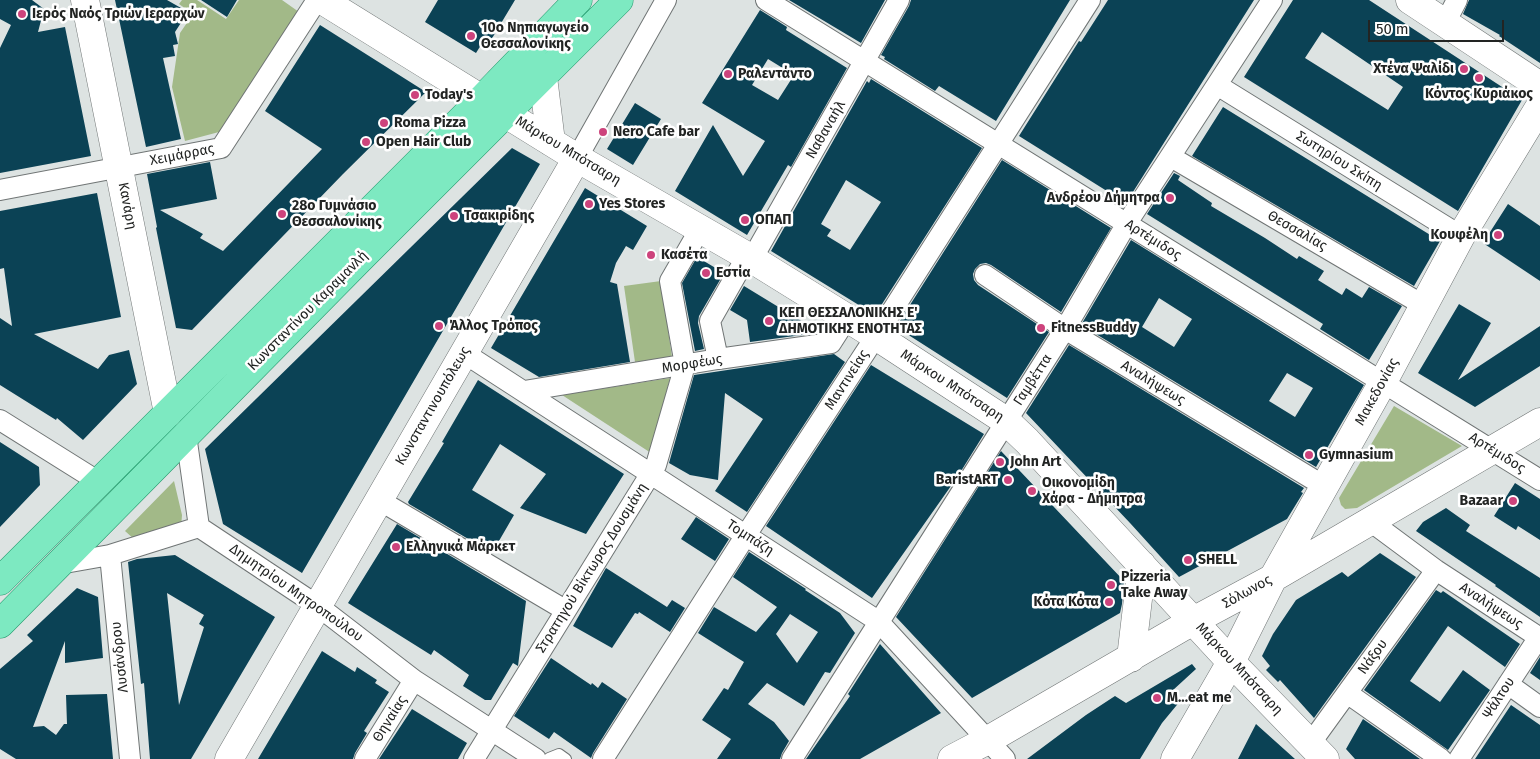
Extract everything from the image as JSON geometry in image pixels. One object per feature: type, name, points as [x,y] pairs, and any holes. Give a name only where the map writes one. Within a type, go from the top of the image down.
[{"type":"main road","name":"Κωνσταντίνου Καραμανλή","points":[[0,624],[186,435],[494,106],[578,0]]},
{"type":"main road","name":"Κωνσταντίνου Καραμανλή","points":[[0,581],[168,413],[494,106],[543,77],[619,0]]},
{"type":"street","name":"Κανάρη","points":[[85,0],[168,413]]},
{"type":"street","name":"Χειμάρρας","points":[[0,190],[221,148],[317,0]]},
{"type":"street","name":"Μάρκου Μπότσαρη","points":[[322,0],[577,158],[750,258],[876,336],[1006,421],[1028,441],[1193,621],[1317,751]]},
{"type":"street","name":"Κωνσταντινουπόλεως","points":[[229,759],[577,158],[666,0]]},
{"type":"street","name":"Αρτέμιδος","points":[[766,0],[1540,480]]},
{"type":"street","name":"Ναθαναήλ","points":[[718,360],[710,321],[750,258],[899,0]]},
{"type":"street","name":"Μαντινείας","points":[[603,759],[1090,0]]},
{"type":"street","name":"Γαμβέττα","points":[[792,759],[1065,329],[1127,223],[1272,0]]},
{"type":"street","points":[[1410,0],[1451,11],[1540,86]]},
{"type":"street","points":[[543,77],[551,142]]},
{"type":"street","name":"Σωτηρίου Σκίπη","points":[[1217,85],[1461,236]]},
{"type":"street","name":"Μακεδονίας","points":[[1175,759],[1232,662],[1274,578],[1383,382],[1461,236],[1540,106]]},
{"type":"street","name":"Θεσσαλίας","points":[[1171,157],[1423,305]]},
{"type":"street","points":[[685,365],[670,281],[700,229]]},
{"type":"street","name":"Αναλήψεως","points":[[986,275],[1065,329],[1324,486]]},
{"type":"street","name":"Μορφέως","points":[[524,391],[831,344],[847,318]]},
{"type":"street","name":"Τομπάζη","points":[[464,352],[878,621],[997,749]]},
{"type":"street","name":"Στρατηγού Βίκτωρος Δουσμάνη","points":[[474,759],[656,465],[685,365]]},
{"type":"street","points":[[0,420],[99,482]]},
{"type":"street","name":"Σόλωνος","points":[[952,759],[997,749],[1130,658],[1193,621],[1274,578],[1540,422]]},
{"type":"street","points":[[59,564],[110,555],[199,527],[186,435]]},
{"type":"street","points":[[379,500],[565,610]]},
{"type":"street","name":"Αναλήψεως","points":[[1370,521],[1436,570],[1539,638]]},
{"type":"street","name":"Δημητρίου Μητροπούλου","points":[[199,527],[318,606],[414,680],[491,730],[543,758]]},
{"type":"street","name":"Λυσάνδρου","points":[[110,555],[130,759]]},
{"type":"street","points":[[1130,658],[1142,565]]},
{"type":"street","name":"Νάξου","points":[[1317,751],[1347,693],[1436,570]]},
{"type":"street","name":"Ψάλτου","points":[[1459,759],[1539,638]]},
{"type":"street","name":"Θηναίας","points":[[365,759],[414,680]]},
{"type":"street","points":[[1508,684],[1540,707]]},
{"type":"street","points":[[1347,693],[1441,759]]},
{"type":"lane","points":[[543,758],[558,754],[566,759]]},
{"type":"green space","points":[[182,0],[197,0],[226,19],[239,0],[282,0],[299,12],[219,132],[185,141],[172,87],[180,33],[193,14],[179,4]]},
{"type":"green space","points":[[661,281],[672,357],[635,362],[624,286]]},
{"type":"green space","points":[[670,378],[651,453],[562,395]]},
{"type":"green space","points":[[1394,406],[1462,446],[1357,508],[1345,509],[1341,505],[1339,498]]},
{"type":"green space","points":[[174,481],[182,515],[181,528],[135,540],[125,531]]},
{"type":"building","points":[[0,0],[32,0],[44,9],[38,32],[65,27],[91,156],[0,173],[0,48],[11,25],[0,19]]},
{"type":"building","points":[[115,0],[167,0],[188,12],[175,32],[178,44],[173,45],[175,56],[163,58],[181,139],[146,147]]},
{"type":"building","points":[[201,0],[237,0],[227,17]]},
{"type":"building","name":"10ο Νηπιαγωγείο Θεσσαλονίκης","points":[[438,0],[515,0],[491,40],[486,37],[476,53],[425,22]]},
{"type":"building","points":[[789,0],[885,0],[861,43]]},
{"type":"building","points":[[911,0],[1070,0],[996,121],[939,86],[935,91],[884,59],[885,57],[881,55]]},
{"type":"building","points":[[1108,0],[1254,0],[1126,203],[1019,136],[1079,41],[1081,42]]},
{"type":"building","points":[[1293,0],[1369,0],[1522,100],[1458,211],[1244,77]],"holes":[[[1322,32],[1403,87],[1388,110],[1305,58]]]},
{"type":"building","points":[[1469,0],[1540,0],[1540,63],[1500,35],[1463,14]]},
{"type":"building","points":[[760,10],[787,27],[786,30],[847,68],[791,167],[788,165],[747,235],[675,191],[713,125],[743,176],[765,141],[702,103]],"holes":[[[768,59],[794,75],[778,100],[752,85]]]},
{"type":"building","points":[[320,25],[426,92],[343,174],[192,330],[176,328],[147,174],[210,162],[217,199],[160,210],[203,234],[200,238],[223,251],[322,149],[265,111]]},
{"type":"building","points":[[871,79],[982,148],[875,315],[771,251],[867,81],[869,83]],"holes":[[[846,180],[881,202],[850,250],[827,236],[831,230],[821,224]]]},
{"type":"building","points":[[635,103],[661,119],[633,165],[607,149]]},
{"type":"building","points":[[1223,107],[1440,241],[1414,286],[1192,156]]},
{"type":"building","points":[[512,148],[540,164],[302,573],[223,524],[205,449]]},
{"type":"building","points":[[1002,160],[1111,228],[1061,312],[991,265],[986,263],[980,264],[975,269],[973,274],[974,280],[978,285],[1049,332],[1007,398],[896,327]]},
{"type":"building","points":[[1174,173],[1180,176],[1178,180],[1212,203],[1211,206],[1297,259],[1299,256],[1324,271],[1318,280],[1342,295],[1346,288],[1362,298],[1369,287],[1402,306],[1369,360],[1320,329],[1323,324],[1147,214]]},
{"type":"building","points":[[585,188],[647,226],[633,250],[626,246],[616,263],[610,282],[617,284],[630,362],[539,377],[491,348]]},
{"type":"building","points":[[97,193],[121,317],[34,334],[98,369],[109,355],[129,350],[137,384],[83,440],[57,418],[56,420],[0,385],[0,318],[12,326],[4,268],[0,269],[0,211]]},
{"type":"building","points":[[1508,204],[1540,226],[1540,281],[1483,243]]},
{"type":"building","points":[[1131,240],[1364,385],[1316,467],[1081,325]],"holes":[[[1159,298],[1192,319],[1174,347],[1142,327]],[[1287,373],[1313,388],[1295,417],[1269,401]]]},
{"type":"building","points":[[697,257],[724,273],[699,316],[698,323],[704,349],[695,351],[682,283]]},
{"type":"building","points":[[744,286],[808,325],[802,335],[750,342],[747,320],[730,310]]},
{"type":"building","points":[[1459,304],[1491,323],[1458,380],[1540,326],[1540,366],[1475,407],[1418,373]]},
{"type":"building","points":[[1069,345],[1304,488],[1301,492],[1303,493],[1287,519],[1179,577],[1026,413]]},
{"type":"building","points":[[834,354],[845,362],[747,512],[715,491],[763,419],[725,393],[718,480],[690,475],[669,463],[694,375]]},
{"type":"building","points":[[871,365],[984,434],[958,476],[872,598],[766,526]]},
{"type":"building","points":[[478,380],[624,474],[586,534],[520,508],[546,474],[500,444],[472,490],[514,515],[492,553],[409,504],[408,502],[444,443],[442,442]]},
{"type":"building","points":[[0,442],[39,467],[40,485],[0,527]]},
{"type":"building","points":[[1001,451],[1124,581],[1122,604],[1120,613],[972,698],[896,617]]},
{"type":"building","points":[[1515,483],[1540,499],[1540,540],[1518,526],[1516,530],[1494,516]]},
{"type":"building","points":[[1446,508],[1470,525],[1466,531],[1540,578],[1540,617],[1416,531],[1423,522]]},
{"type":"building","points":[[696,517],[729,539],[715,561],[681,539]]},
{"type":"building","points":[[397,524],[526,601],[518,666],[513,663],[491,700],[485,700],[463,686],[469,675],[434,650],[431,655],[348,603]]},
{"type":"building","points":[[749,552],[840,613],[855,633],[830,673],[825,672],[804,706],[767,683],[748,704],[774,722],[789,741],[780,759],[717,759],[731,739],[702,720],[724,688],[728,690],[744,662],[698,633],[714,607],[756,632],[777,607],[733,577]],"holes":[[[790,614],[818,632],[797,663],[776,634]]]},
{"type":"building","points":[[1380,553],[1416,577],[1314,718],[1280,680],[1278,682],[1266,670],[1270,666],[1262,656],[1273,634],[1296,600],[1342,572],[1348,577]]},
{"type":"building","points":[[175,555],[275,617],[191,759],[150,759],[144,683],[141,684],[128,562],[137,559]],"holes":[[[167,593],[204,615],[199,624],[204,627],[179,705]]]},
{"type":"building","points":[[606,568],[667,607],[672,600],[685,608],[670,632],[639,612],[638,614],[635,613],[612,648],[573,626]]},
{"type":"building","points":[[77,588],[98,597],[103,658],[65,663],[65,641],[33,727],[44,726],[56,735],[64,724],[67,724],[66,695],[107,694],[113,759],[16,759],[0,749],[0,669],[33,641],[27,635]]},
{"type":"building","points":[[1436,590],[1441,593],[1443,591],[1520,644],[1505,667],[1448,626],[1410,681],[1440,702],[1463,670],[1490,690],[1448,750],[1364,690]]},
{"type":"building","points":[[880,644],[941,713],[860,759],[806,759],[850,696],[848,694]]},
{"type":"building","points":[[322,651],[355,672],[357,667],[377,680],[375,683],[389,692],[364,731],[367,733],[353,759],[258,759]]},
{"type":"building","points":[[1540,657],[1540,680],[1530,673]]},
{"type":"building","points":[[551,658],[591,685],[592,683],[598,688],[602,682],[627,699],[591,758],[554,732],[549,739],[514,716]]},
{"type":"building","points":[[1192,664],[1196,669],[1172,691],[1181,700],[1162,723],[1140,759],[1027,759],[1115,696],[1126,703]]},
{"type":"building","points":[[1511,705],[1540,725],[1540,759],[1475,759]]},
{"type":"building","points":[[412,709],[467,743],[458,759],[379,759]]},
{"type":"building","points":[[1363,719],[1420,759],[1355,759],[1346,749]]},
{"type":"building","points":[[1256,724],[1295,759],[1238,759]]},
{"type":"place","name":"Ιερός Ναός Τριών Ιεραρχών","points":[[22,14]]},
{"type":"place","name":"10ο Νηπιαγωγείο Θεσσαλονίκης","points":[[471,36]]},
{"type":"place","name":"Χτένα Ψαλίδι","points":[[1464,69]]},
{"type":"place","name":"Ραλεντάντο","points":[[728,74]]},
{"type":"place","name":"Κόντος Κυριάκος","points":[[1479,78]]},
{"type":"place","name":"Today's","points":[[415,95]]},
{"type":"place","name":"Roma Pizza","points":[[384,123]]},
{"type":"place","name":"Nero Cafe bar","points":[[603,132]]},
{"type":"place","name":"Open Hair Club","points":[[366,142]]},
{"type":"place","name":"Ανδρέου Δήμητρα","points":[[1170,198]]},
{"type":"place","name":"Yes Stores","points":[[589,204]]},
{"type":"place","name":"28ο Γυμνάσιο Θεσσαλονίκης","points":[[282,214]]},
{"type":"place","name":"Τσακιρίδης","points":[[454,216]]},
{"type":"place","name":"ΟΠΑΠ","points":[[745,220]]},
{"type":"place","name":"Κουφέλη","points":[[1498,235]]},
{"type":"place","name":"Κασέτα","points":[[651,255]]},
{"type":"place","name":"Εστία","points":[[706,273]]},
{"type":"place","name":"ΚΕΠ ΘΕΣΣΑΛΟΝΙΚΗΣ Ε' ΔΗΜΟΤΙΚΗΣ ΕΝΟΤΗΤΑΣ","points":[[769,321]]},
{"type":"place","name":"Άλλος Τρόπος","points":[[439,326]]},
{"type":"place","name":"FitnessBuddy","points":[[1041,328]]},
{"type":"place","name":"Gymnasium","points":[[1309,455]]},
{"type":"place","name":"John Art","points":[[1000,462]]},
{"type":"place","name":"BaristART","points":[[1008,480]]},
{"type":"place","name":"Οικονομίδη Χάρα - Δήμητρα","points":[[1032,491]]},
{"type":"place","name":"Bazaar","points":[[1513,501]]},
{"type":"place","name":"Ελληνικά Μάρκετ","points":[[396,547]]},
{"type":"place","name":"SHELL","points":[[1188,560]]},
{"type":"place","name":"Pizzeria Take Away","points":[[1111,585]]},
{"type":"place","name":"Κότα Κότα","points":[[1109,602]]},
{"type":"place","name":"M...eat me","points":[[1157,698]]}]
